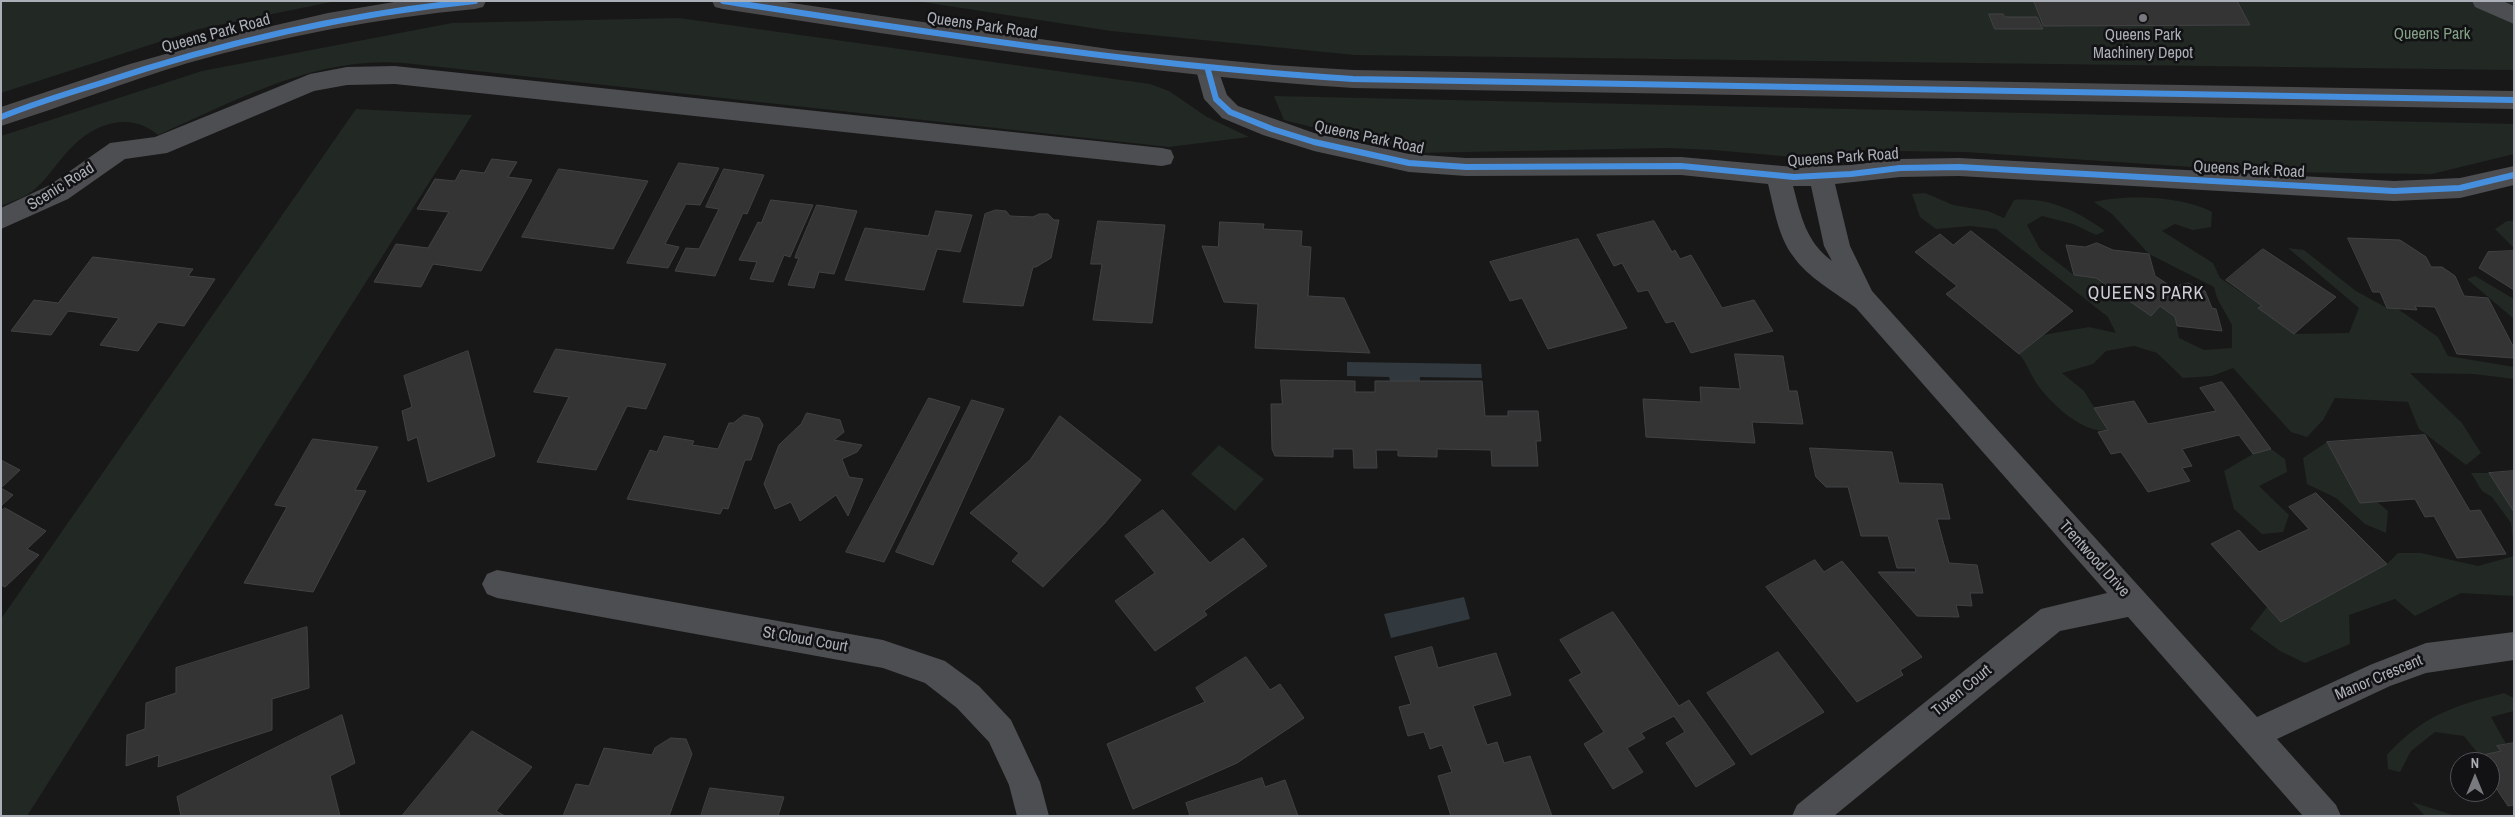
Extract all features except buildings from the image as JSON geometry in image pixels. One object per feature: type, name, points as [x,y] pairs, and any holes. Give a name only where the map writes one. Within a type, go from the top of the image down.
[{"type":"main road","name":"Queens Park Road","points":[[1,117],[133,71],[242,40],[325,20],[435,4],[475,1]]},
{"type":"main road","name":"Queens Park Road","points":[[723,1],[1106,58],[1208,70],[1363,79],[2514,100]]},
{"type":"street","points":[[2484,1],[2514,16]]},
{"type":"street","name":"Queens Park Road","points":[[1208,70],[1216,99],[1230,112],[1272,129],[1314,142],[1391,160],[1452,166],[1681,166],[1778,176],[1821,176],[1900,168],[1959,166],[2250,184],[2430,191],[2460,188],[2514,175]]},
{"type":"street","name":"Scenic Road","points":[[1,220],[59,192],[118,150],[158,146],[310,83],[342,76],[384,74],[1162,157]]},
{"type":"street","name":"Trentwood Drive","points":[[1778,176],[1793,231],[1802,249],[1815,263],[1865,300]]},
{"type":"street","name":"Trentwood Drive","points":[[1821,176],[1837,246],[1850,276],[1865,300],[2325,816]]},
{"type":"street","name":"St Cloud Court","points":[[497,584],[883,654],[934,671],[968,697],[1000,731],[1024,782],[1033,816]]},
{"type":"street","name":"Tuxen Court","points":[[1808,816],[2052,619],[2133,602]]},
{"type":"street","name":"Manor Crescent","points":[[2252,735],[2381,675],[2426,658],[2514,646]]},
{"type":"green space","points":[[1,1],[336,1],[199,29],[1,93]]},
{"type":"green space","name":"Queens Park","points":[[916,1],[2514,1],[2514,70],[1355,55],[1111,31]]},
{"type":"green space","points":[[679,18],[1150,84],[1169,91],[1207,117],[1249,137],[1169,147],[404,63],[371,63],[339,66],[277,83],[158,135],[148,128],[126,122],[103,126],[82,138],[73,146],[45,179],[31,192],[1,206],[1,136],[202,71],[452,23]]},
{"type":"green space","points":[[1274,96],[2514,124],[2514,154],[2432,174],[2268,172],[1965,152],[1899,151],[1793,157],[1668,148],[1416,153],[1284,120]]},
{"type":"green space","points":[[356,109],[472,115],[27,816],[1,816],[1,619]]},
{"type":"green space","points":[[1925,193],[1953,205],[1988,211],[2004,218],[2014,200],[2051,203],[2084,217],[2105,231],[2096,235],[2073,224],[2042,216],[2027,225],[2040,249],[2074,275],[2096,278],[2160,306],[2175,317],[2179,338],[2204,350],[2232,348],[2232,325],[2217,298],[2214,287],[2149,254],[2112,214],[2094,202],[2107,199],[2138,197],[2170,200],[2200,207],[2212,212],[2211,227],[2193,230],[2175,224],[2162,231],[2213,263],[2220,278],[2262,306],[2258,308],[2294,334],[2349,333],[2359,308],[2288,248],[2304,250],[2356,291],[2387,308],[2398,309],[2438,337],[2448,356],[2514,367],[2514,379],[2474,374],[2410,373],[2462,423],[2481,453],[2466,465],[2419,429],[2408,402],[2335,398],[2323,420],[2307,437],[2291,432],[2233,368],[2212,376],[2183,378],[2157,353],[2134,346],[2106,351],[2093,364],[2062,373],[2084,391],[2108,430],[2089,428],[2068,416],[2050,400],[2037,384],[2019,354],[2043,335],[2089,327],[2116,333],[2108,317],[1996,229],[1970,226],[1936,229],[1920,217],[1912,194]]},
{"type":"green space","points":[[2507,221],[2514,221],[2514,248],[2495,229]]},
{"type":"green space","points":[[2475,276],[2514,299],[2514,319],[2467,279]]},
{"type":"green space","points":[[2327,442],[2360,503],[2377,502],[2388,511],[2386,533],[2365,524],[2336,498],[2307,484],[2303,458]]},
{"type":"green space","points":[[1219,445],[1264,479],[1235,511],[1191,474]]},
{"type":"green space","points":[[2271,449],[2285,459],[2287,472],[2259,486],[2289,515],[2283,532],[2262,534],[2234,509],[2224,471],[2253,454]]},
{"type":"green space","points":[[2471,473],[2489,473],[2514,512],[2514,551],[2511,523],[2492,497],[2482,491]]},
{"type":"green space","points":[[2398,553],[2421,553],[2478,566],[2514,556],[2514,596],[2461,593],[2415,616],[2395,599],[2349,615],[2350,644],[2305,663],[2280,651],[2250,629],[2267,607],[2282,622],[2387,564]]},
{"type":"green space","points":[[2504,693],[2514,698],[2514,711],[2491,717],[2506,744],[2497,746],[2501,751],[2477,752],[2464,736],[2435,732],[2411,751],[2400,772],[2388,769],[2387,755],[2413,730],[2440,714]]},
{"type":"green space","points":[[2412,802],[2456,816],[2425,816]]},
{"type":"shaded area","points":[[1347,362],[1481,364],[1482,378],[1420,377],[1420,381],[1390,381],[1389,377],[1347,376]]},
{"type":"shaded area","points":[[1464,597],[1470,619],[1391,638],[1384,614]]},
{"type":"cycle path","points":[[1,117],[138,70],[280,31],[377,12],[475,1]]},
{"type":"cycle path","points":[[723,1],[959,37],[1116,58],[1195,67],[1353,79],[2514,100]]},
{"type":"cycle path","points":[[1208,70],[1216,99],[1230,112],[1272,129],[1314,142],[1409,163],[1466,167],[1681,166],[1794,177],[1851,174],[1900,168],[1959,167],[2394,191],[2460,188],[2514,175]]},
{"type":"place","name":"Queens Park Machinery Depot","points":[[2143,18]]},
{"type":"district","name":"QUEENS PARK","points":[[2146,294]]}]
